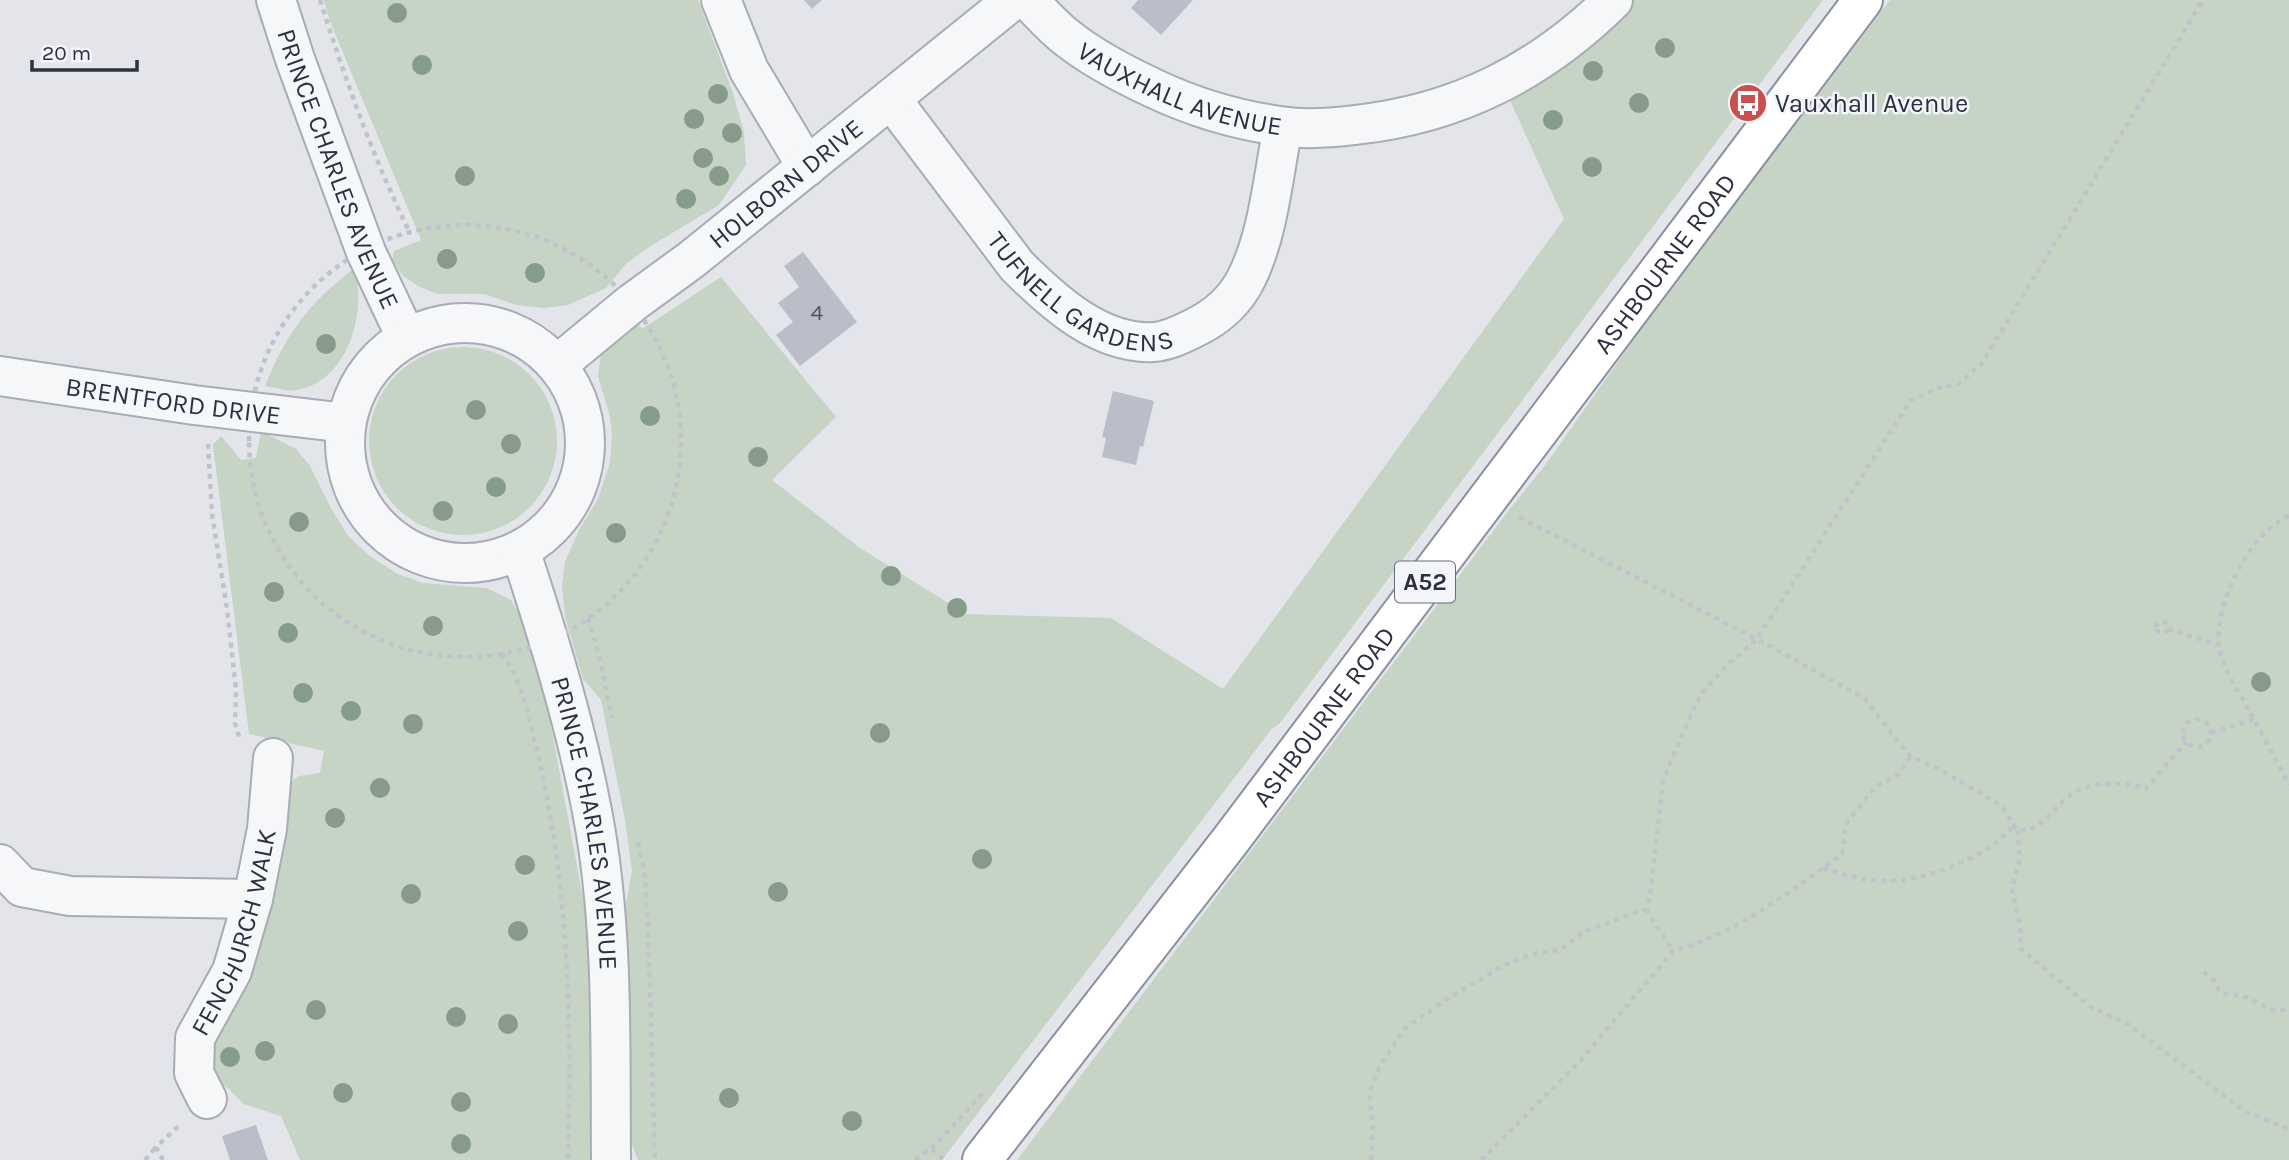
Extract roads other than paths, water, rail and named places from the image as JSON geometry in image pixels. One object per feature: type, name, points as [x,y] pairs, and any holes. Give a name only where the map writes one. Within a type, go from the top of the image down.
[{"type":"highway","name":"ASHBOURNE ROAD","points":[[982,1160],[1230,841],[1863,0]]},
{"type":"street","name":"PRINCE CHARLES AVENUE","points":[[276,0],[366,252],[406,337]]},
{"type":"street","points":[[720,0],[749,71],[807,167]]},
{"type":"street","name":"HOLBORN DRIVE","points":[[557,365],[1013,0]]},
{"type":"street","name":"VAUXHALL AVENUE","points":[[1028,0],[1065,36],[1128,76],[1172,97],[1206,110],[1283,127],[1332,128],[1407,117],[1467,99],[1524,71],[1575,36],[1613,0]]},
{"type":"street","name":"TUFNELL GARDENS","points":[[891,99],[1017,267],[1041,290],[1065,309],[1095,327],[1122,339],[1155,342],[1180,335],[1205,323],[1239,292],[1257,252],[1283,127]]},
{"type":"street","points":[[459,322],[487,324],[513,332],[537,346],[557,365],[572,387],[582,413],[586,440],[583,466],[575,492],[561,515],[543,535],[520,550],[495,560],[470,564],[443,562],[417,554],[394,541],[374,523],[359,501],[349,477],[345,450],[346,423],[353,397],[366,373],[384,353],[406,337],[432,327],[459,322]]},
{"type":"street","name":"BRENTFORD DRIVE","points":[[0,376],[194,405],[346,423]]},
{"type":"street","name":"PRINCE CHARLES AVENUE","points":[[520,550],[549,638],[593,813],[608,950],[611,1160]]},
{"type":"street","name":"FENCHURCH WALK","points":[[207,1099],[194,1073],[195,1038],[232,971],[253,899],[267,829],[273,758]]},
{"type":"street","points":[[0,864],[22,887],[70,896],[253,899]]},
{"type":"street","name":"PRINCE CHARLES AVENUE","points":[[611,1102],[626,1160]]},
{"type":"place","name":"Vauxhall Avenue","points":[[1748,103]]}]
